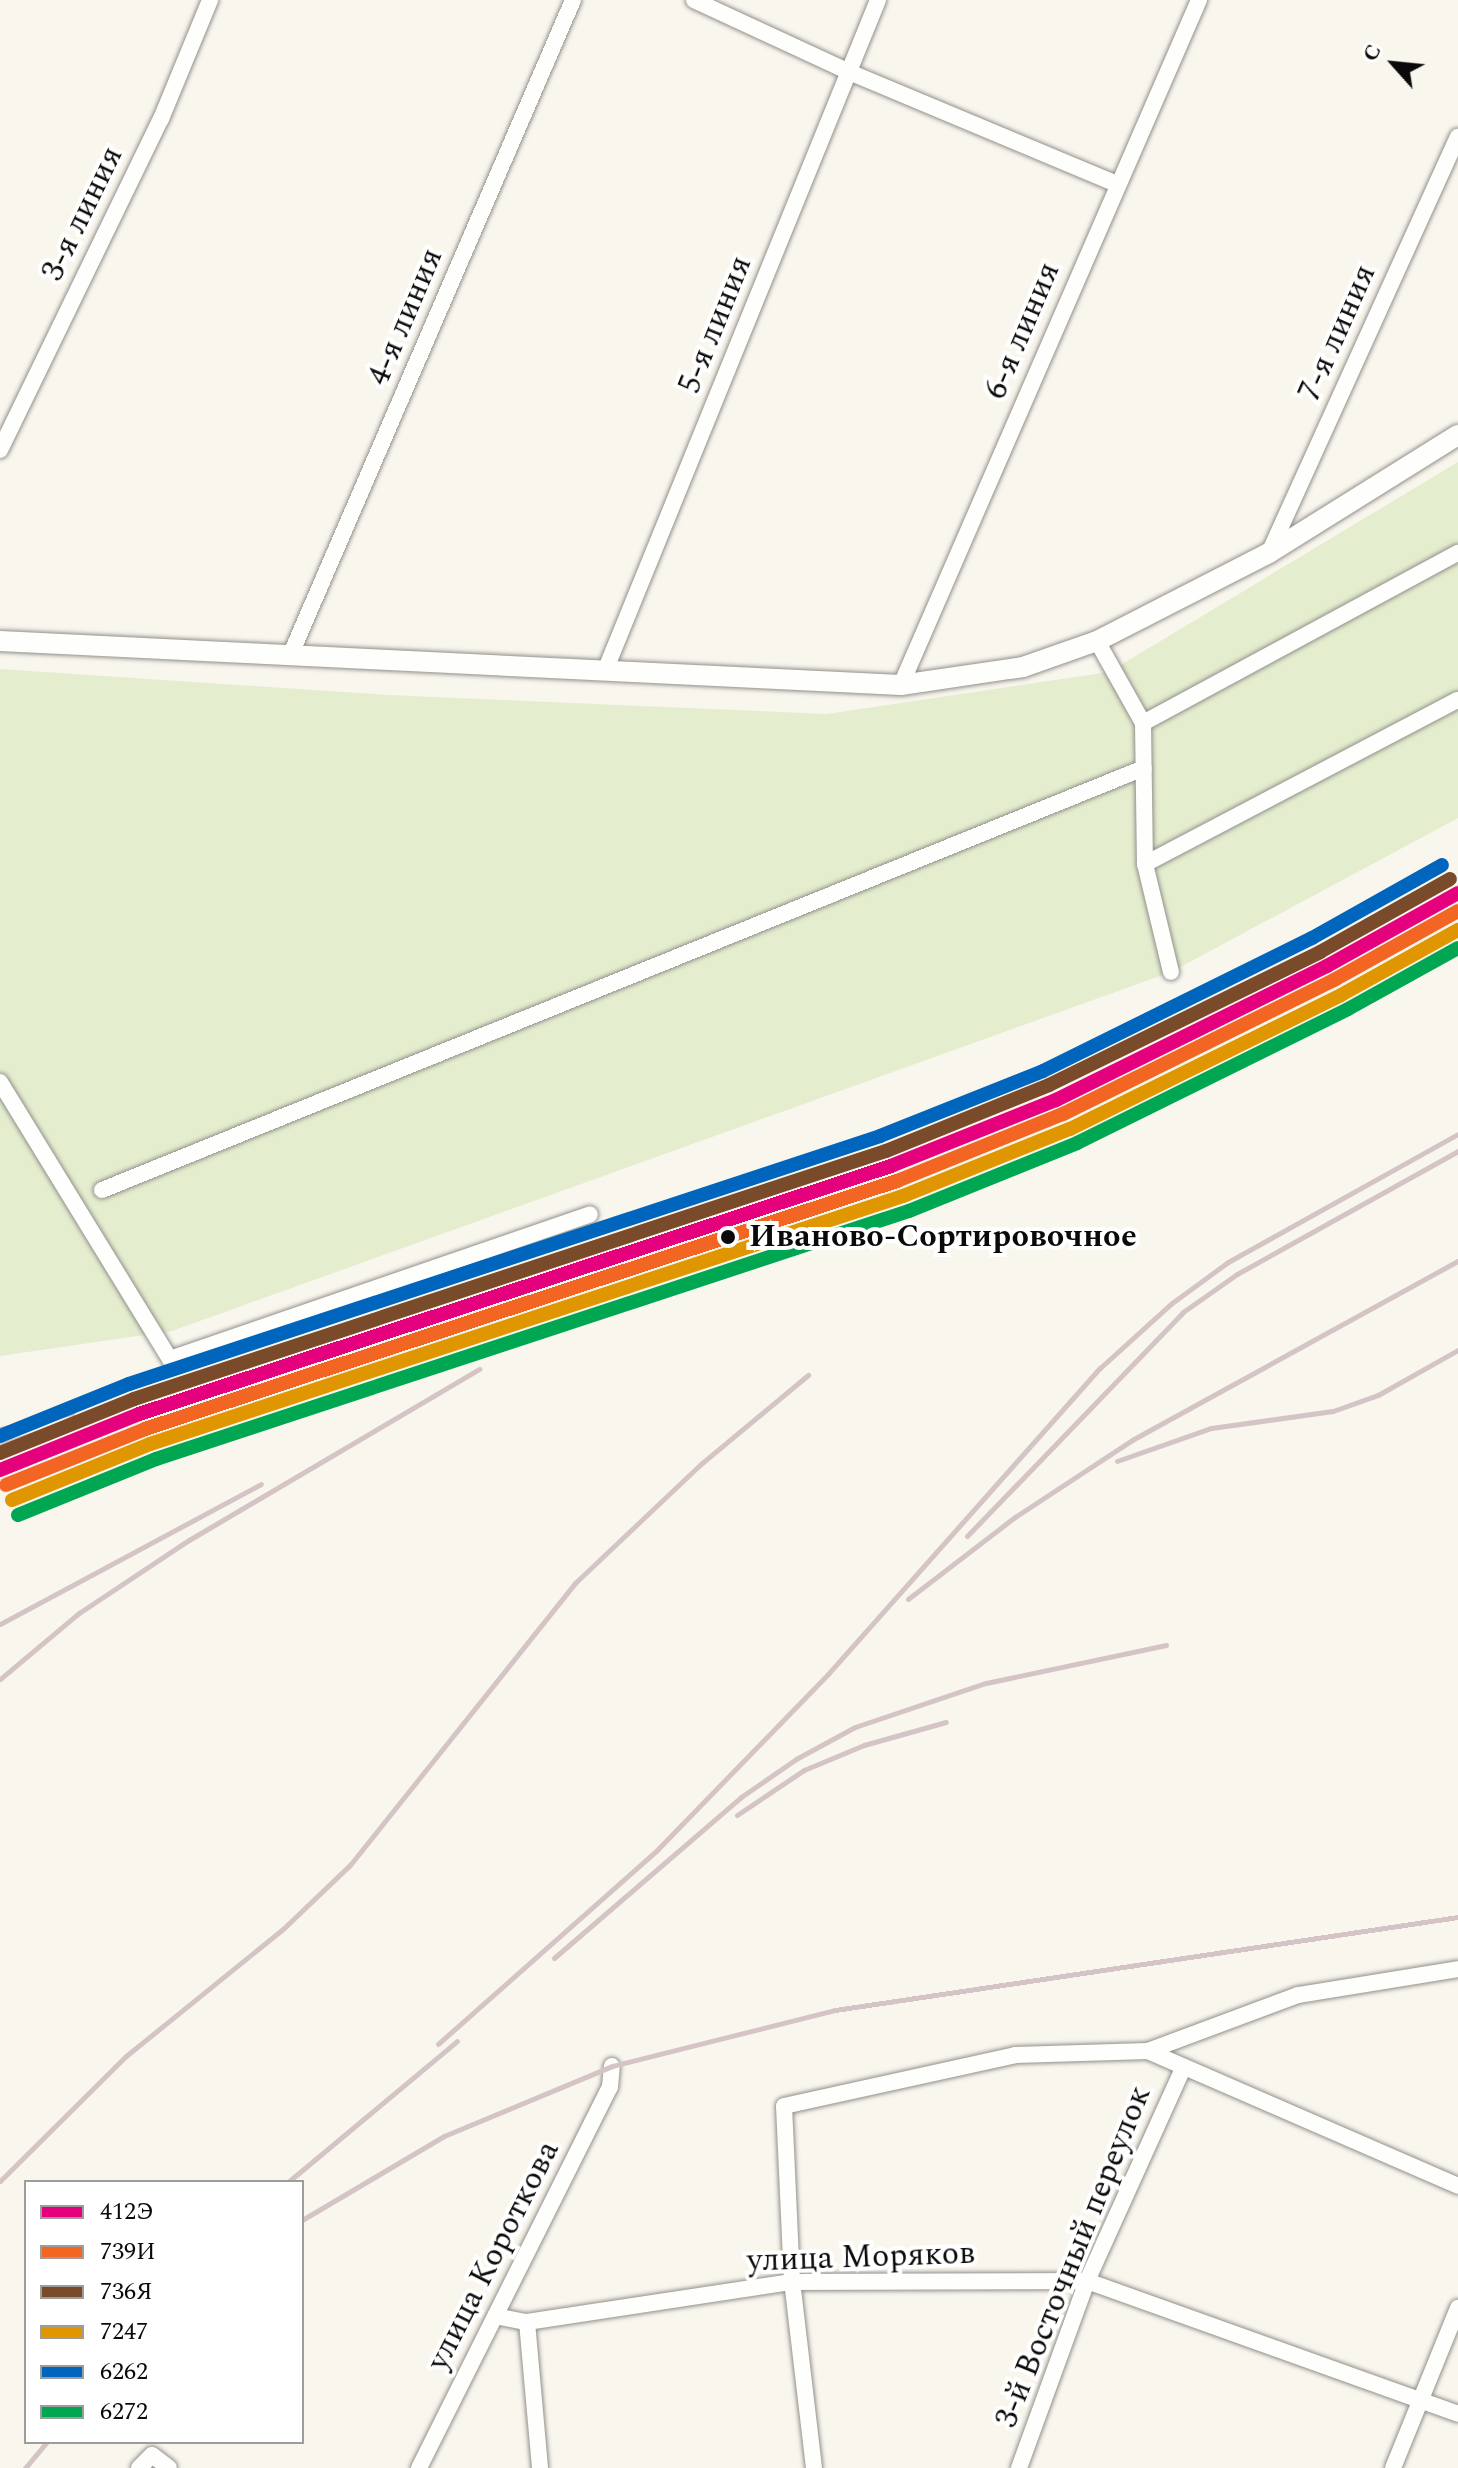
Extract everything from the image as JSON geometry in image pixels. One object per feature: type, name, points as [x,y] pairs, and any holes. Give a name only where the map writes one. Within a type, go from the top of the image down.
[{"type":"street","name":"3-я линия","points":[[0,450],[161,119],[210,0]]},
{"type":"street","name":"4-я линия","points":[[290,656],[573,0]]},
{"type":"street","points":[[694,0],[849,72],[1117,184]]},
{"type":"street","name":"5-я линия","points":[[605,671],[878,0]]},
{"type":"street","name":"6-я линия","points":[[901,685],[1199,0]]},
{"type":"street","name":"7-я линия","points":[[1269,553],[1458,137]]},
{"type":"street","points":[[0,641],[901,685],[1023,667],[1097,641],[1269,553],[1458,435]]},
{"type":"street","points":[[1143,723],[1458,553]]},
{"type":"street","points":[[1097,641],[1143,723],[1145,864],[1171,972]]},
{"type":"street","points":[[1145,864],[1458,700]]},
{"type":"street","points":[[102,1190],[1144,768]]},
{"type":"street","points":[[0,1082],[170,1359],[590,1214]]},
{"type":"street","points":[[814,2468],[792,2282],[784,2106],[1015,2055],[1148,2051],[1298,1995],[1458,1969]]},
{"type":"street","points":[[1148,2051],[1458,2186]]},
{"type":"street","name":"улица Короткова","points":[[419,2468],[610,2087],[612,2066]]},
{"type":"street","name":"3-й Восточный переулок","points":[[1019,2468],[1087,2281],[1183,2068]]},
{"type":"street","points":[[1087,2281],[1458,2414]]},
{"type":"street","name":"улица Моряков","points":[[495,2316],[527,2322],[792,2282],[1087,2281]]},
{"type":"street","points":[[1393,2468],[1458,2308]]},
{"type":"street","points":[[527,2322],[540,2468]]},
{"type":"street","points":[[139,2468],[152,2455],[169,2468]]},
{"type":"green space","points":[[1458,462],[1458,818],[1171,972],[172,1331],[0,1356],[0,669],[388,695],[827,714],[1109,672]]},
{"type":"railway","points":[[438,2044],[657,1850],[828,1674],[1100,1368],[1172,1303],[1228,1262],[1458,1134]]},
{"type":"railway","points":[[967,1536],[1183,1312],[1237,1274],[1458,1151]]},
{"type":"railway","points":[[186,1383],[556,1261]]},
{"type":"railway","points":[[908,1599],[1015,1517],[1132,1440],[1458,1261]]},
{"type":"railway","points":[[325,1348],[356,1340]]},
{"type":"railway","points":[[1117,1461],[1211,1428],[1333,1411],[1378,1395],[1458,1350]]},
{"type":"railway","points":[[0,1679],[79,1613],[189,1540],[479,1369]]},
{"type":"railway","points":[[0,2181],[126,2056],[284,1928],[350,1865],[575,1583],[702,1463],[808,1375]]},
{"type":"railway","points":[[0,1445],[197,1380]]},
{"type":"railway","points":[[0,1429],[72,1413]]},
{"type":"railway","points":[[0,1624],[261,1484]]},
{"type":"railway","points":[[554,1958],[741,1797],[796,1759],[855,1727],[986,1683],[1166,1645]]},
{"type":"railway","points":[[737,1815],[804,1770],[864,1745],[946,1722]]},
{"type":"railway","points":[[304,2219],[444,2136],[612,2066],[835,2010],[1458,1917]]},
{"type":"railway","points":[[290,2180],[457,2041]]},
{"type":"railway","points":[[25,2468],[45,2444]]},
{"type":"transit line","name":"6262","points":[[0,1436],[129,1384],[880,1136],[1043,1071],[1312,938],[1442,865]]},
{"type":"transit line","name":"736Я","points":[[0,1453],[134,1399],[886,1151],[1049,1085],[1320,952],[1450,879]]},
{"type":"transit line","name":"412Э","points":[[0,1470],[139,1414],[891,1166],[1056,1100],[1327,966],[1458,893]]},
{"type":"transit line","name":"739И","points":[[6,1485],[145,1429],[897,1181],[1063,1114],[1334,980],[1458,911]]},
{"type":"transit line","name":"7247","points":[[12,1500],[150,1444],[903,1196],[1070,1129],[1341,995],[1458,930]]},
{"type":"transit line","name":"6272","points":[[18,1515],[156,1459],[909,1211],[1077,1143],[1348,1009],[1458,948]]},
{"type":"place","name":"Иваново-Сортировочное","points":[[728,1237]]}]
